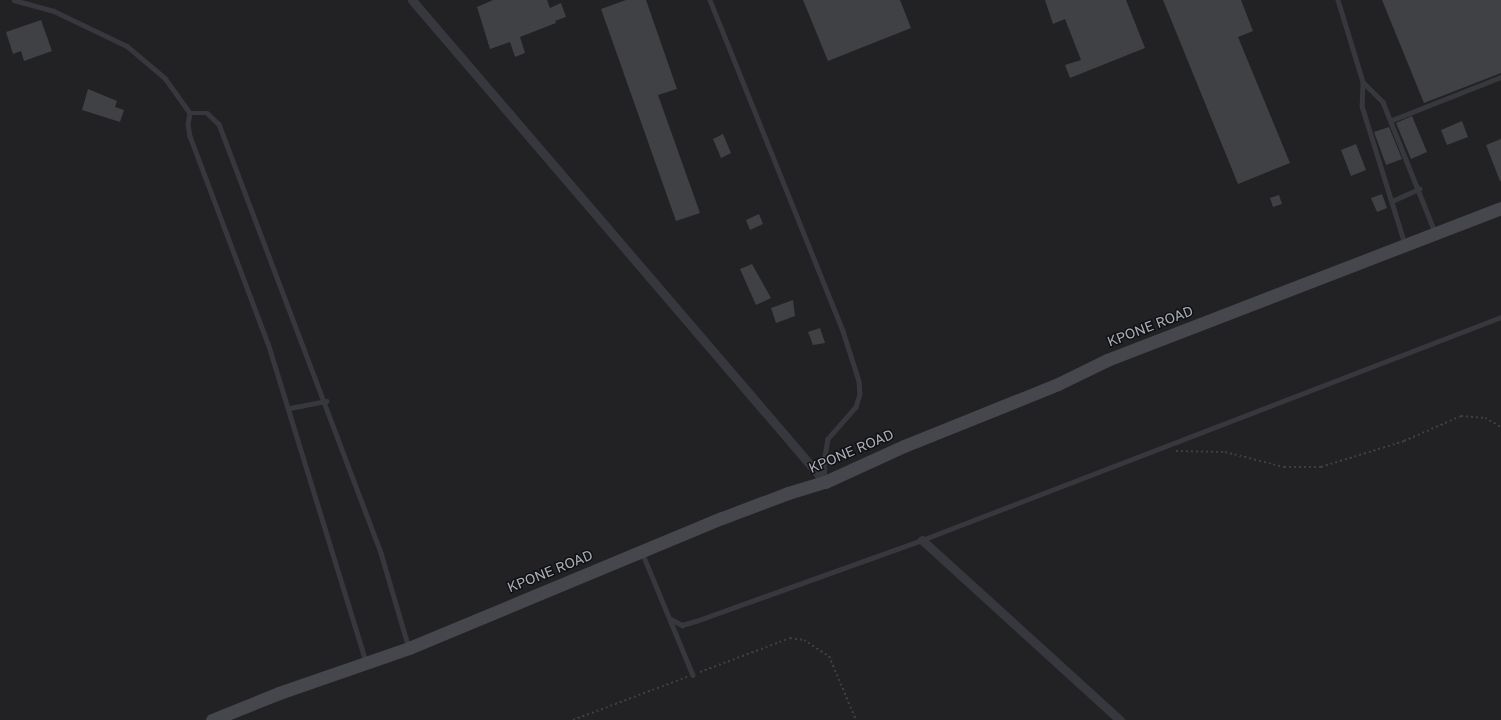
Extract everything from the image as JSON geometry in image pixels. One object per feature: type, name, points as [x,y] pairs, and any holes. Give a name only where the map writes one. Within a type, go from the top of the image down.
[{"type":"main road","name":"KPONE ROAD","points":[[212,720],[279,693],[409,648],[759,504],[825,482],[910,443],[1058,384],[1108,360],[1501,208]]},
{"type":"street","points":[[412,0],[825,482]]},
{"type":"street","points":[[922,540],[1120,720]]},
{"type":"lane","points":[[14,0],[54,11],[127,46],[165,78],[190,113],[188,124],[190,136],[268,344],[290,408],[366,663]]},
{"type":"lane","points":[[710,0],[842,331],[859,381],[860,394],[856,407],[828,439],[824,462],[825,482]]},
{"type":"lane","points":[[1338,0],[1363,82],[1362,106],[1405,244]]},
{"type":"lane","points":[[1392,120],[1501,77]]},
{"type":"lane","points":[[1363,82],[1383,102],[1392,120],[1436,234]]},
{"type":"lane","points":[[190,113],[207,113],[219,124],[326,401],[382,553],[409,648]]},
{"type":"lane","points":[[1392,200],[1419,189]]},
{"type":"lane","points":[[670,619],[682,625],[696,621],[922,540],[1156,448],[1501,317]]},
{"type":"lane","points":[[290,408],[326,401]]},
{"type":"lane","points":[[642,552],[693,675]]},
{"type":"path","points":[[1156,448],[1187,452],[1225,452],[1284,468],[1321,467],[1404,441],[1461,416],[1485,418],[1501,427]]},
{"type":"path","points":[[574,720],[790,638],[804,640],[829,656],[856,720]]},
{"type":"shaded area","points":[[0,0],[1501,0],[1501,720],[0,720]]},
{"type":"building","points":[[493,0],[547,0],[550,8],[561,3],[566,17],[555,21],[556,23],[520,37],[525,53],[515,57],[510,42],[490,49],[477,7]]},
{"type":"building","points":[[626,0],[646,0],[677,89],[658,95],[700,213],[676,221],[601,9]]},
{"type":"building","points":[[803,0],[900,0],[911,28],[828,61]]},
{"type":"building","points":[[1045,0],[1126,0],[1145,48],[1070,78],[1065,65],[1081,60],[1065,19],[1053,24]]},
{"type":"building","points":[[1163,0],[1241,0],[1253,31],[1238,37],[1290,163],[1238,184]]},
{"type":"building","points":[[1382,0],[1501,0],[1501,73],[1424,103]]},
{"type":"building","points":[[41,20],[52,51],[24,61],[21,51],[13,54],[6,32]]},
{"type":"building","points":[[88,89],[117,101],[115,107],[124,110],[120,122],[82,110]]},
{"type":"building","points":[[1412,116],[1427,152],[1411,159],[1396,123]]},
{"type":"building","points":[[1462,121],[1468,137],[1447,145],[1441,130]]},
{"type":"building","points":[[1389,127],[1402,159],[1386,165],[1374,132]]},
{"type":"building","points":[[723,134],[731,153],[721,158],[713,139]]},
{"type":"building","points":[[1501,139],[1501,181],[1500,181],[1486,145]]},
{"type":"building","points":[[1356,144],[1366,170],[1351,176],[1341,150]]},
{"type":"building","points":[[1382,194],[1387,208],[1377,212],[1371,198]]},
{"type":"building","points":[[1279,195],[1282,204],[1273,207],[1270,198]]},
{"type":"building","points":[[759,214],[763,224],[750,230],[746,220]]},
{"type":"building","points":[[752,264],[771,298],[756,305],[740,269]]},
{"type":"building","points":[[793,300],[795,316],[776,323],[771,308]]},
{"type":"building","points":[[820,328],[825,343],[813,345],[808,332]]}]
